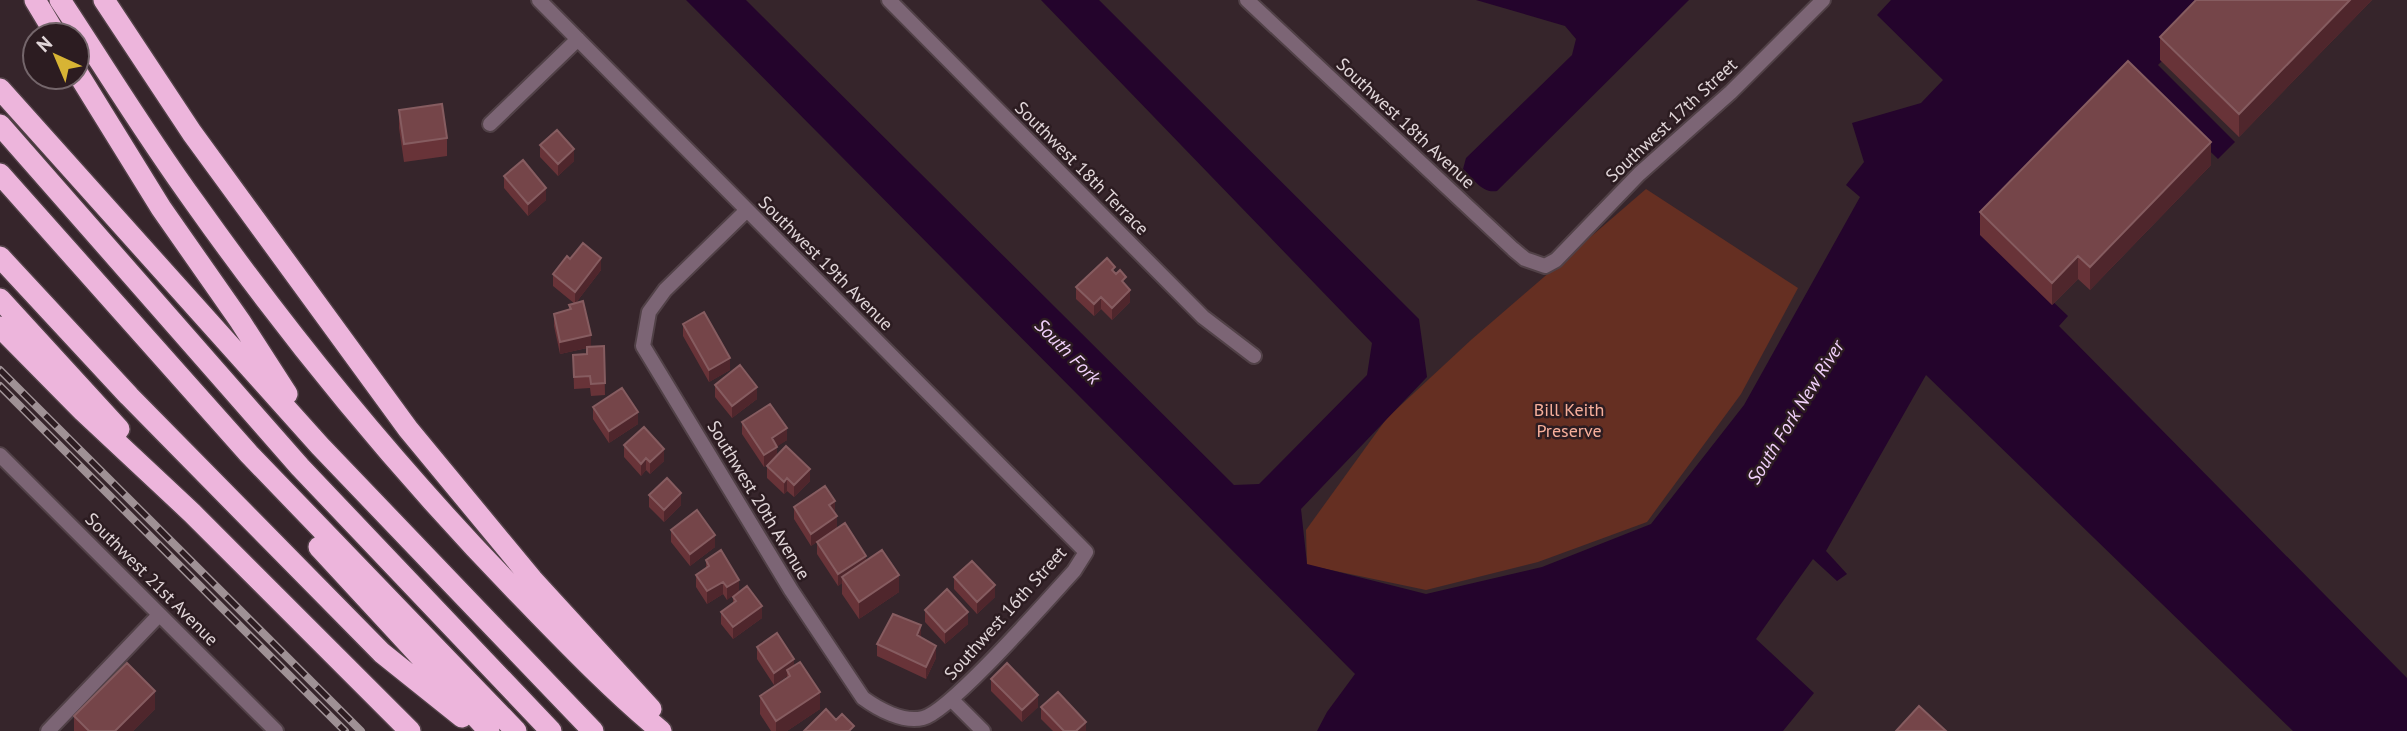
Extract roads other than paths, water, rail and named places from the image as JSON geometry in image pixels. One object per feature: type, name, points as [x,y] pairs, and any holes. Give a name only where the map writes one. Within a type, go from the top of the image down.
[{"type":"highway","points":[[35,0],[48,21]]},
{"type":"highway","points":[[60,0],[194,202],[318,368],[491,565],[619,696],[661,731]]},
{"type":"highway","points":[[104,0],[215,166],[408,429],[532,579],[671,731]]},
{"type":"highway","points":[[0,89],[320,446],[593,731]]},
{"type":"highway","points":[[89,91],[161,208],[240,321],[320,446]]},
{"type":"highway","points":[[0,125],[300,467],[551,731]]},
{"type":"highway","points":[[0,174],[249,454],[516,731]]},
{"type":"highway","points":[[0,195],[186,403],[489,731]]},
{"type":"highway","points":[[0,257],[167,436],[382,653],[480,731]]},
{"type":"highway","points":[[0,299],[95,401],[192,513]]},
{"type":"highway","points":[[0,327],[83,411],[192,513],[410,731]]},
{"type":"street","name":"Southwest 19th Avenue","points":[[539,0],[1086,552]]},
{"type":"street","name":"Southwest 18th Terrace","points":[[889,0],[1203,317],[1254,356]]},
{"type":"street","name":"Southwest 18th Avenue","points":[[1247,0],[1513,249],[1525,259],[1545,266]]},
{"type":"street","name":"Southwest 17th Street","points":[[1545,266],[1556,260],[1639,174],[1731,92],[1823,0]]},
{"type":"street","points":[[490,124],[578,39]]},
{"type":"street","name":"Southwest 20th Avenue","points":[[747,211],[665,290],[649,312],[643,346],[791,590],[863,698],[876,708],[899,716],[923,718],[952,700]]},
{"type":"street","name":"Southwest 21st Avenue","points":[[0,455],[276,731]]},
{"type":"street","name":"Southwest 16th Street","points":[[952,700],[1074,571],[1086,552]]},
{"type":"street","points":[[48,731],[159,615]]},
{"type":"street","points":[[952,700],[983,731]]},
{"type":"water","points":[[686,0],[746,0],[1234,485],[1259,484],[1367,375],[1372,343],[1041,0],[1099,0],[1419,319],[1427,377],[1301,509],[1307,564],[1426,594],[1542,567],[1651,524],[1744,405],[1860,197],[1846,185],[1864,162],[1852,123],[1921,103],[1943,80],[1877,15],[1891,0],[2223,0],[2158,65],[2235,142],[2218,159],[2141,84],[1989,241],[2068,316],[2059,326],[2407,678],[2407,731],[2293,731],[1926,375],[1826,551],[1847,574],[1837,581],[1813,559],[1756,639],[1814,693],[1783,731],[1317,731],[1327,712],[1355,674]]},
{"type":"water","points":[[1476,0],[1689,0],[1497,191],[1492,191],[1478,184],[1463,169],[1466,158],[1572,55],[1576,39],[1565,26]]},
{"type":"railway","points":[[0,370],[361,731]]},
{"type":"railway","points":[[0,386],[345,731]]},
{"type":"water label","name":"South Fork","points":[[1068,351]]},
{"type":"water label","name":"South Fork New River","points":[[1795,412]]},
{"type":"park label","name":"Bill Keith Preserve","points":[[1569,419]]}]
